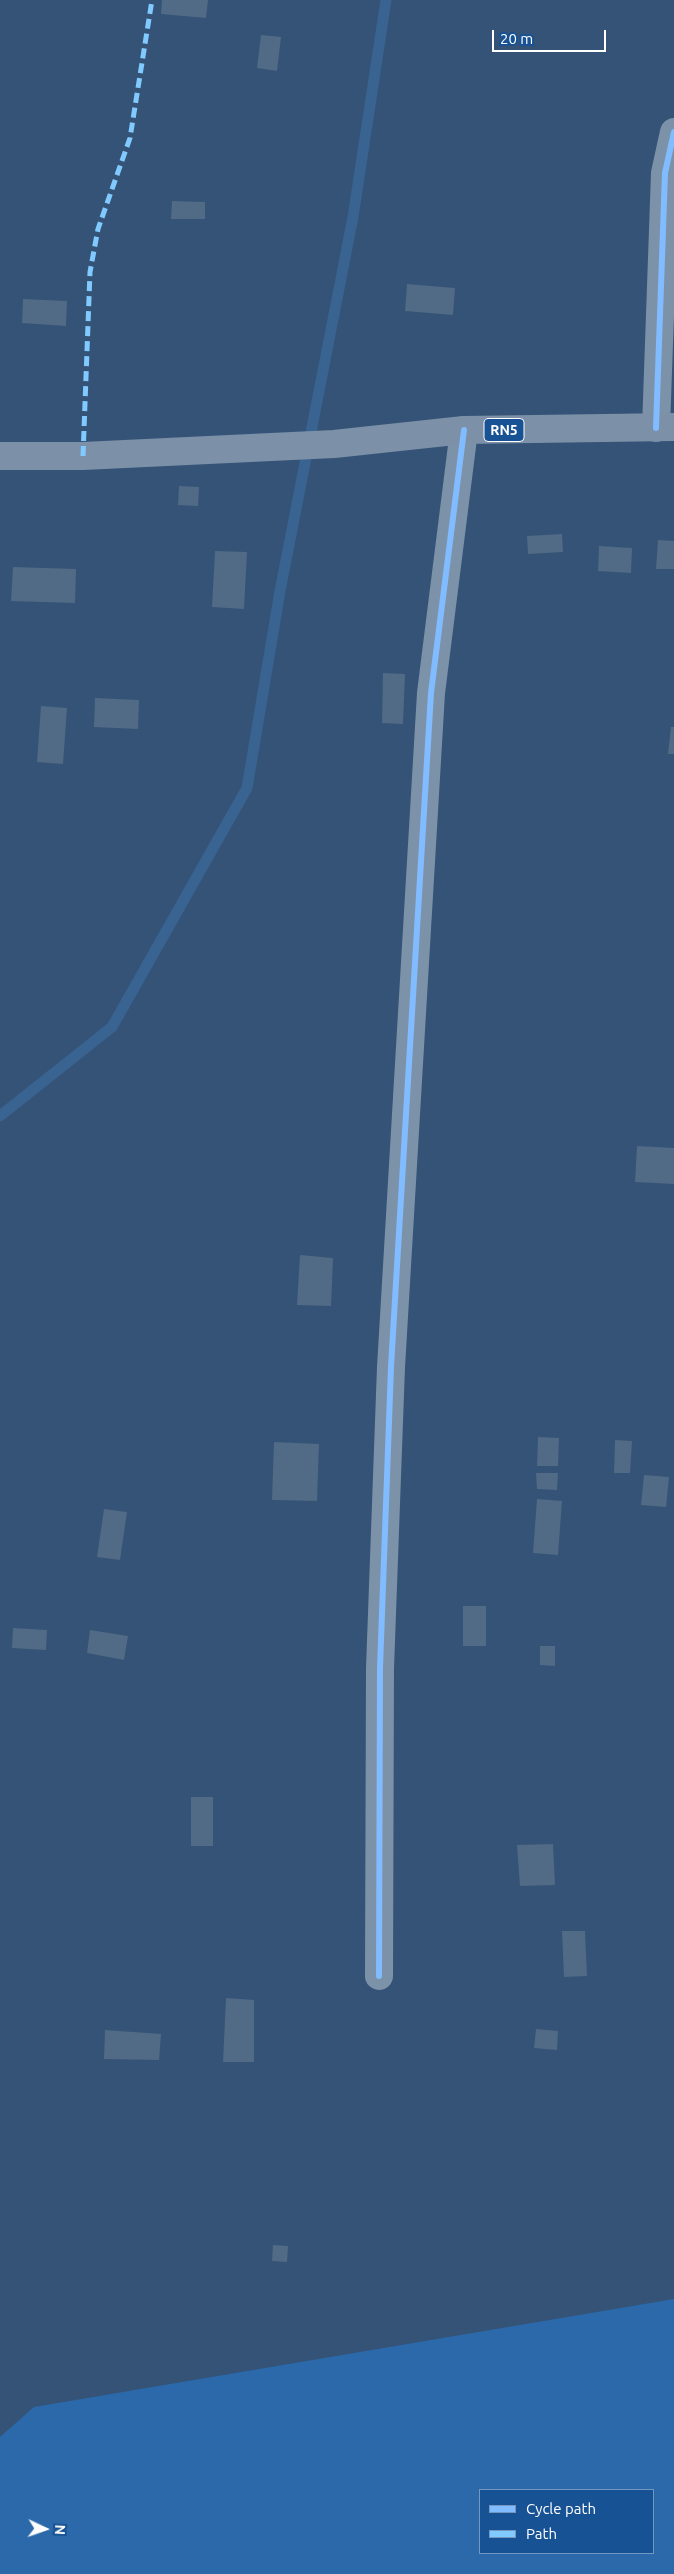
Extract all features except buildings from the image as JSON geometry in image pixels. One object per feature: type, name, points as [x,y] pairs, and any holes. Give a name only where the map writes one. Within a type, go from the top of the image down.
[{"type":"highway","name":"RN5","points":[[0,456],[82,456],[310,445],[464,430],[665,427]]},
{"type":"street","points":[[665,427],[666,173],[674,132]]},
{"type":"street","points":[[379,1976],[380,1668],[391,1367],[431,693],[464,430]]},
{"type":"shaded area","points":[[674,2299],[674,2574],[0,2574],[0,2437],[34,2407]]},
{"type":"waterway","points":[[0,1116],[112,1027],[247,788],[280,591],[353,217],[386,0]]},
{"type":"marked path","points":[[83,456],[90,272],[98,229],[130,138],[152,0]]},
{"type":"cycle path","points":[[656,428],[665,173],[674,132]]},
{"type":"cycle path","points":[[379,1976],[380,1668],[391,1367],[431,693],[464,430]]}]
